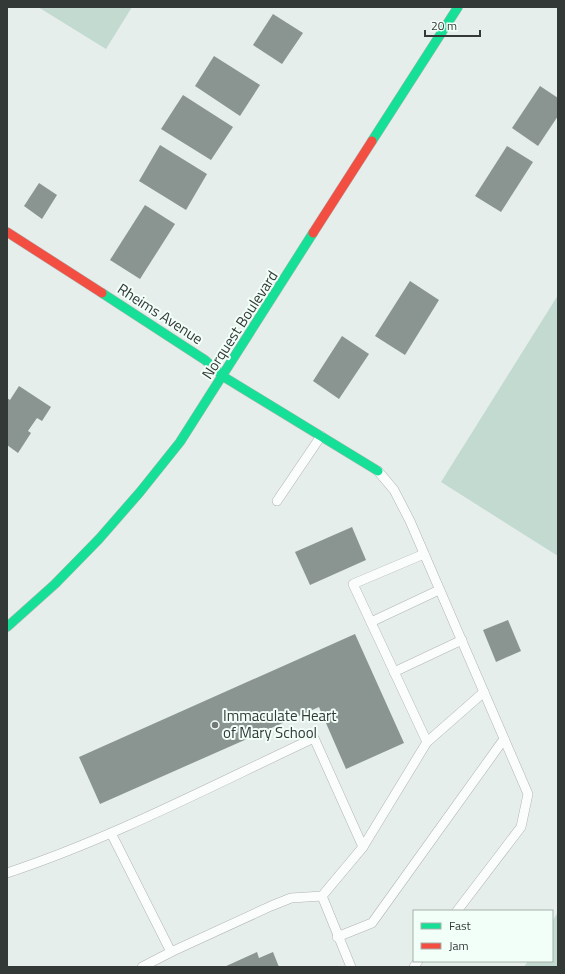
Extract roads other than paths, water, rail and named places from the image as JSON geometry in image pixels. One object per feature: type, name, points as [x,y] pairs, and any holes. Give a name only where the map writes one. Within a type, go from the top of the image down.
[{"type":"street","name":"Norquest Boulevard","points":[[7,627],[85,555],[135,501],[180,442],[224,377],[458,7]]},
{"type":"street","name":"Rheims Avenue","points":[[7,232],[205,360],[224,377],[378,471]]},
{"type":"lane","points":[[277,501],[320,436]]},
{"type":"lane","points":[[378,471],[394,490],[424,554],[528,794],[521,827],[458,910]]},
{"type":"lane","points":[[424,554],[353,584],[426,742]]},
{"type":"lane","points":[[371,622],[440,590]]},
{"type":"lane","points":[[394,672],[462,640]]},
{"type":"lane","points":[[142,967],[171,952],[290,898],[322,896],[363,847],[426,742],[484,692]]},
{"type":"lane","points":[[7,873],[54,858],[111,833],[314,738],[363,847]]},
{"type":"lane","points":[[337,937],[372,923],[504,739]]},
{"type":"lane","points":[[111,833],[171,952]]},
{"type":"lane","points":[[322,896],[350,967]]},
{"type":"place","name":"Immaculate Heart of Mary School","points":[[215,725]]}]
